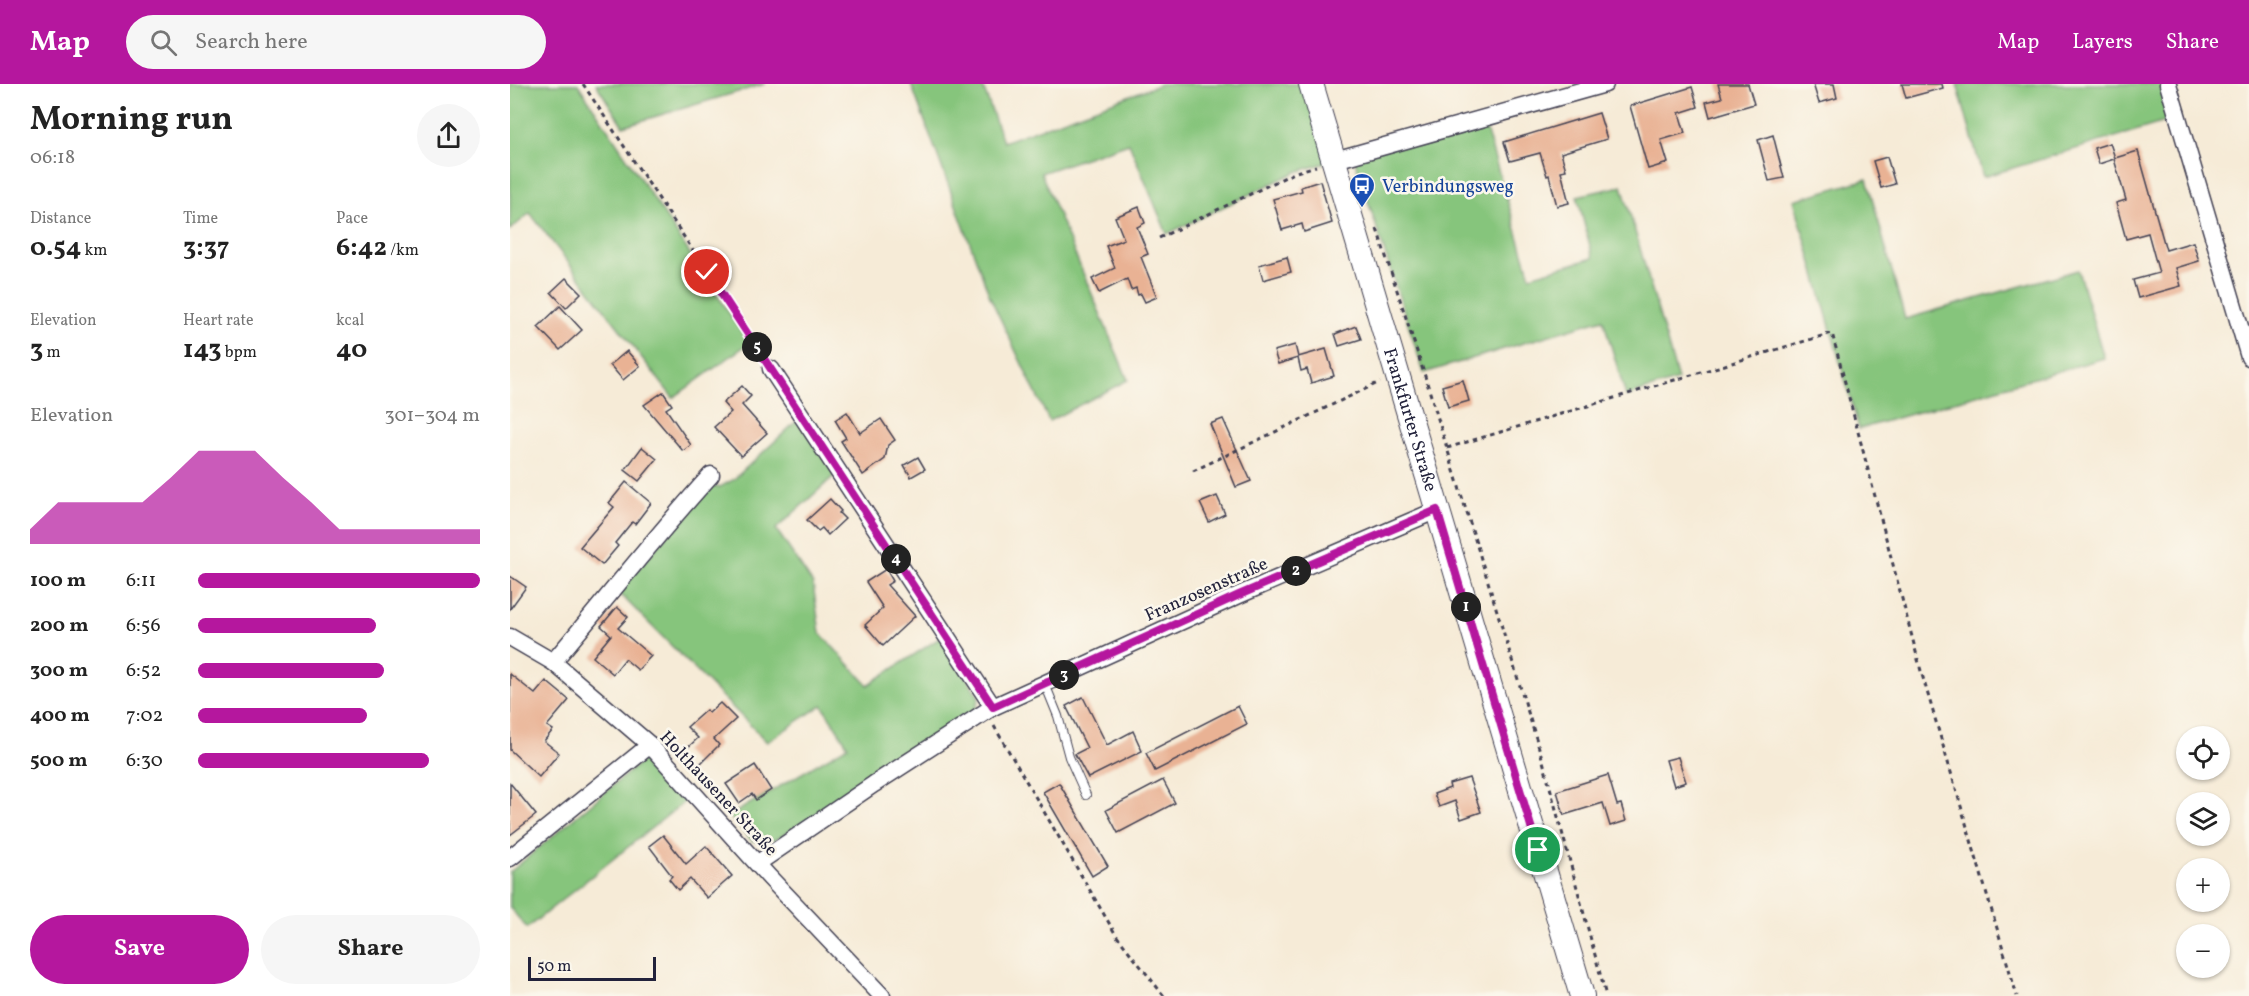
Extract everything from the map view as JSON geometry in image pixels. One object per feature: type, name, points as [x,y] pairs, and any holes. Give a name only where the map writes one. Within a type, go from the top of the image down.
[{"type":"main road","name":"Frankfurter Straße","points":[[1311,84],[1582,996]]},
{"type":"street","points":[[1335,160],[1605,84]]},
{"type":"street","points":[[2168,84],[2249,357]]},
{"type":"street","points":[[771,369],[990,709]]},
{"type":"street","points":[[553,662],[672,518],[711,475]]},
{"type":"street","name":"Franzosenstraße","points":[[758,863],[990,709],[1239,595],[1437,510]]},
{"type":"street","name":"Holthausener Straße","points":[[510,637],[553,662],[650,745],[882,996]]},
{"type":"street","points":[[510,858],[650,745]]},
{"type":"lane","points":[[1045,684],[1058,716],[1069,757],[1086,795]]},
{"type":"path","points":[[583,84],[771,369]]},
{"type":"path","points":[[1159,238],[1296,172],[1335,160]]},
{"type":"path","points":[[1374,221],[1447,448],[1543,761],[1606,996]]},
{"type":"path","points":[[1447,448],[1832,333],[1921,671],[2017,996]]},
{"type":"path","points":[[1193,471],[1396,375]]},
{"type":"path","points":[[990,709],[1010,756],[1116,935],[1164,996]]},
{"type":"green space","points":[[510,84],[578,84],[749,343],[673,398],[530,213],[510,230]]},
{"type":"green space","points":[[596,84],[765,84],[623,126]]},
{"type":"green space","points":[[911,84],[982,84],[1003,142],[1161,84],[1311,84],[1335,160],[1296,172],[1167,234],[1129,143],[1041,173],[1128,380],[1049,421],[990,297]]},
{"type":"green space","points":[[1957,84],[2168,84],[2178,118],[1983,177]]},
{"type":"green space","points":[[1485,126],[1530,276],[1593,258],[1577,196],[1622,186],[1678,380],[1626,396],[1603,319],[1424,373],[1353,155]]},
{"type":"green space","points":[[1867,179],[1905,319],[2078,270],[2104,358],[1859,429],[1794,200]]},
{"type":"green space","points":[[799,419],[835,475],[776,529],[813,584],[820,633],[868,685],[941,637],[979,697],[975,710],[967,717],[777,839],[766,842],[752,841],[729,816],[848,746],[822,705],[767,742],[618,592],[709,486],[720,487],[733,480]]},
{"type":"green space","points":[[648,756],[688,799],[527,928],[510,908],[510,872]]},
{"type":"building","points":[[1718,84],[1748,84],[1754,104],[1710,117],[1706,102],[1722,98]]},
{"type":"building","points":[[1813,84],[1834,84],[1837,98],[1819,103]]},
{"type":"building","points":[[1902,84],[1942,84],[1943,88],[1906,98]]},
{"type":"building","points":[[1692,87],[1698,107],[1679,113],[1685,133],[1661,140],[1668,163],[1648,169],[1630,106]]},
{"type":"building","points":[[1599,113],[1607,139],[1561,153],[1566,170],[1561,171],[1569,203],[1557,206],[1549,175],[1547,176],[1540,153],[1510,161],[1504,142]]},
{"type":"building","points":[[1773,135],[1784,178],[1769,181],[1758,140]]},
{"type":"building","points":[[2110,143],[2115,158],[2138,151],[2166,250],[2193,242],[2199,261],[2176,268],[2181,286],[2138,298],[2133,280],[2159,273],[2148,233],[2126,239],[2116,203],[2126,200],[2114,159],[2099,164],[2094,148]]},
{"type":"building","points":[[1887,157],[1895,184],[1881,188],[1873,161]]},
{"type":"building","points":[[1320,181],[1332,223],[1304,232],[1302,224],[1282,230],[1273,199],[1302,191],[1301,187]]},
{"type":"building","points":[[1139,207],[1145,223],[1137,227],[1148,254],[1141,257],[1157,297],[1145,302],[1141,294],[1138,295],[1136,288],[1131,290],[1127,279],[1099,293],[1092,279],[1115,268],[1106,246],[1124,239],[1115,217]]},
{"type":"building","points":[[1287,257],[1291,272],[1263,280],[1259,265]]},
{"type":"building","points":[[566,278],[581,293],[566,308],[551,292]]},
{"type":"building","points":[[560,306],[582,330],[560,350],[538,327]]},
{"type":"building","points":[[1356,326],[1361,339],[1339,346],[1335,334]]},
{"type":"building","points":[[1295,345],[1298,357],[1326,349],[1334,376],[1311,383],[1307,369],[1301,371],[1298,358],[1278,364],[1274,351]]},
{"type":"building","points":[[627,351],[640,366],[623,380],[610,365]]},
{"type":"building","points":[[1463,380],[1469,401],[1448,407],[1442,386]]},
{"type":"building","points":[[742,386],[751,396],[742,405],[767,433],[741,456],[714,427],[731,412],[723,403]]},
{"type":"building","points":[[663,392],[672,405],[666,409],[691,445],[683,451],[644,405]]},
{"type":"building","points":[[847,412],[860,433],[881,419],[895,440],[888,445],[885,459],[863,475],[841,441],[846,438],[835,420]]},
{"type":"building","points":[[1223,419],[1251,481],[1236,487],[1210,424]]},
{"type":"building","points":[[642,447],[657,459],[639,481],[625,470]]},
{"type":"building","points":[[918,457],[925,469],[911,477],[904,465]]},
{"type":"building","points":[[626,482],[651,503],[635,524],[632,522],[615,543],[618,546],[602,565],[580,547],[614,507],[609,503]]},
{"type":"building","points":[[1217,496],[1225,514],[1209,522],[1200,503]]},
{"type":"building","points":[[830,499],[845,519],[828,535],[822,528],[818,531],[807,520]]},
{"type":"building","points":[[886,569],[893,581],[887,585],[915,616],[883,646],[865,625],[883,608],[866,582]]},
{"type":"building","points":[[510,576],[526,587],[510,609]]},
{"type":"building","points":[[617,607],[628,617],[618,628],[651,656],[638,670],[625,659],[613,674],[593,657],[611,635],[601,626]]},
{"type":"building","points":[[510,674],[535,694],[546,681],[569,700],[547,726],[553,730],[544,741],[559,753],[539,777],[510,750]]},
{"type":"building","points":[[1083,697],[1107,745],[1133,731],[1142,751],[1088,778],[1075,754],[1087,748],[1066,706]]},
{"type":"building","points":[[720,703],[736,719],[714,739],[719,745],[698,766],[684,751],[698,738],[687,727],[706,710],[709,713]]},
{"type":"building","points":[[1238,706],[1247,724],[1155,771],[1146,753]]},
{"type":"building","points":[[1678,757],[1686,782],[1674,786],[1666,760]]},
{"type":"building","points":[[755,765],[771,790],[756,800],[752,794],[739,803],[726,784]]},
{"type":"building","points":[[1608,775],[1617,805],[1621,804],[1626,821],[1610,826],[1603,803],[1564,815],[1557,791]]},
{"type":"building","points":[[1469,778],[1481,812],[1461,819],[1455,801],[1439,807],[1434,794],[1450,788],[1449,784]]},
{"type":"building","points":[[1163,780],[1175,803],[1118,833],[1106,810]]},
{"type":"building","points":[[510,783],[536,815],[510,835]]},
{"type":"building","points":[[1059,783],[1108,866],[1092,876],[1043,792]]},
{"type":"building","points":[[663,835],[686,864],[706,846],[732,876],[707,898],[690,879],[678,890],[669,879],[672,876],[649,846]]},
{"type":"place","name":"Verbindungsweg","points":[[1362,209]]},
{"type":"route","points":[[707,272],[993,707],[1239,595],[1437,510],[1538,850]]}]
